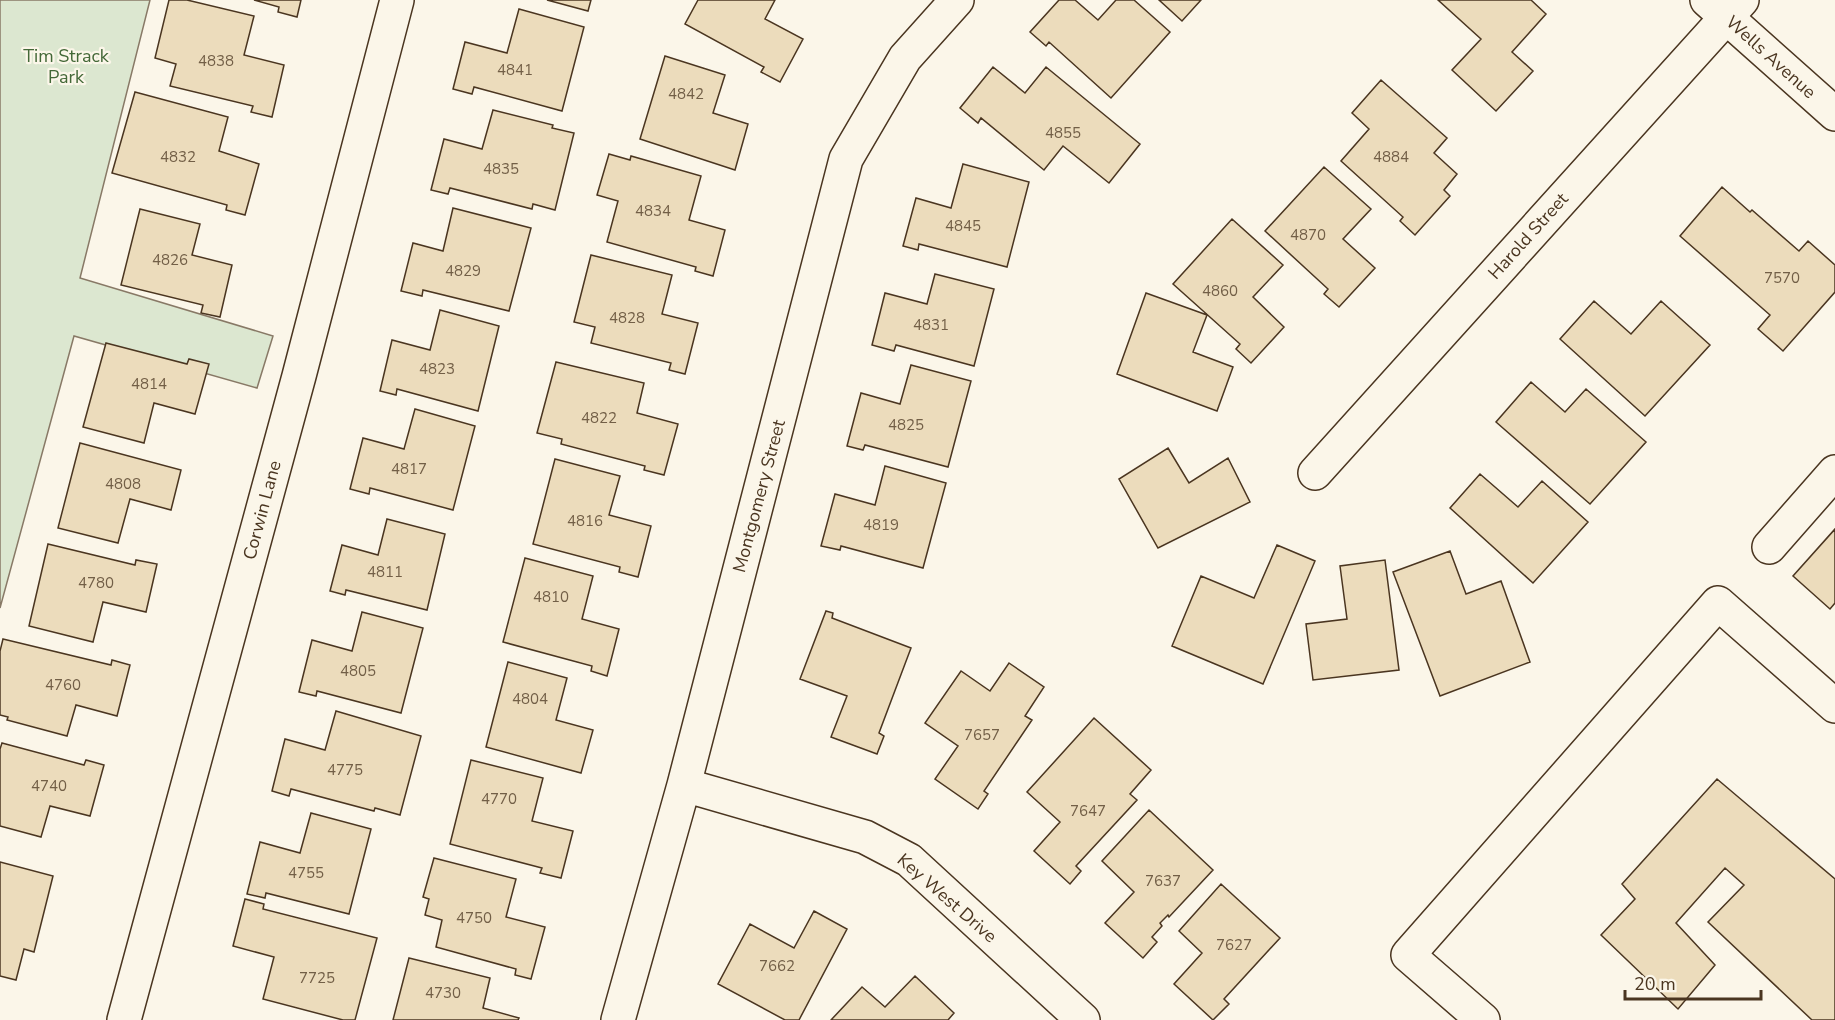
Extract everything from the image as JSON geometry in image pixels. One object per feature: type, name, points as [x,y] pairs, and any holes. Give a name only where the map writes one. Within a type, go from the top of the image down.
[{"type":"street","name":"Corwin Lane","points":[[124,1020],[299,376],[397,0]]},
{"type":"street","name":"Montgomery Street","points":[[618,1020],[684,785],[846,159],[905,58],[957,0]]},
{"type":"street","name":"Wells Avenue","points":[[1725,6],[1835,114]]},
{"type":"street","name":"Harold Street","points":[[1315,473],[1725,6]]},
{"type":"street","points":[[1769,547],[1835,472]]},
{"type":"street","points":[[1483,1020],[1408,955],[1718,603],[1835,706]]},
{"type":"street","name":"Key West Drive","points":[[684,785],[865,837],[909,860],[1083,1020]]},
{"type":"green space","name":"Tim Strack Park","points":[[0,0],[150,0],[80,278],[273,336],[257,388],[74,336],[0,608]]},
{"type":"building","points":[[169,0],[187,0],[254,16],[244,55],[284,65],[272,117],[251,112],[253,106],[170,86],[176,64],[155,58]]},
{"type":"building","points":[[254,0],[301,0],[297,17],[278,12],[279,7]]},
{"type":"building","points":[[547,0],[591,0],[588,11]]},
{"type":"building","points":[[698,0],[775,0],[765,19],[803,39],[780,82],[761,72],[764,67],[685,24]]},
{"type":"building","points":[[1059,0],[1075,0],[1098,20],[1116,0],[1134,0],[1170,32],[1111,98],[1049,42],[1046,46],[1030,32]]},
{"type":"building","points":[[1159,0],[1201,0],[1182,21]]},
{"type":"building","points":[[1438,0],[1531,0],[1546,14],[1512,52],[1533,71],[1496,111],[1452,70],[1481,39]]},
{"type":"building","points":[[519,9],[584,27],[562,111],[474,87],[472,94],[453,89],[465,42],[507,53]]},
{"type":"building","points":[[665,56],[725,75],[713,113],[748,124],[735,170],[640,139]]},
{"type":"building","points":[[993,67],[1025,93],[1046,67],[1140,144],[1109,183],[1063,146],[1044,170],[981,118],[978,123],[960,108]]},
{"type":"building","points":[[1381,80],[1447,138],[1434,153],[1457,174],[1444,190],[1450,196],[1415,235],[1400,221],[1403,217],[1341,161],[1369,129],[1352,113]]},
{"type":"building","points":[[135,92],[228,117],[219,151],[259,164],[245,215],[226,210],[227,205],[112,173]]},
{"type":"building","points":[[493,110],[553,125],[552,128],[574,133],[555,210],[533,204],[532,209],[450,188],[448,194],[431,190],[444,139],[482,149]]},
{"type":"building","points":[[609,154],[630,160],[631,156],[701,176],[689,220],[725,230],[713,276],[695,271],[696,267],[607,242],[618,201],[597,195]]},
{"type":"building","points":[[963,164],[1029,182],[1007,267],[919,244],[918,250],[903,246],[916,198],[951,208]]},
{"type":"building","points":[[1324,167],[1371,209],[1343,239],[1375,268],[1339,307],[1324,294],[1328,289],[1265,231]]},
{"type":"building","points":[[1722,187],[1799,251],[1808,241],[1835,265],[1835,292],[1783,351],[1758,329],[1770,315],[1680,236]]},
{"type":"building","points":[[453,208],[531,228],[509,311],[423,290],[422,296],[401,291],[413,243],[443,251]]},
{"type":"building","points":[[140,209],[200,224],[192,255],[232,265],[220,317],[201,313],[203,305],[121,285]]},
{"type":"building","points":[[1232,219],[1283,265],[1253,297],[1284,327],[1251,363],[1236,349],[1240,344],[1173,284]]},
{"type":"building","points":[[591,255],[672,275],[662,314],[698,323],[685,374],[669,370],[671,363],[591,343],[595,327],[574,322]]},
{"type":"building","points":[[935,274],[994,289],[974,366],[896,345],[894,351],[872,345],[885,293],[927,304]]},
{"type":"building","points":[[1146,293],[1207,315],[1193,352],[1233,367],[1217,411],[1117,374]]},
{"type":"building","points":[[1594,301],[1631,334],[1661,301],[1710,345],[1645,416],[1560,339]]},
{"type":"building","points":[[440,310],[499,326],[478,411],[397,389],[396,395],[380,391],[392,340],[430,350]]},
{"type":"building","points":[[106,343],[187,364],[189,359],[209,364],[195,414],[154,403],[144,443],[83,427]]},
{"type":"building","points":[[556,362],[644,383],[637,413],[678,424],[664,475],[644,470],[645,466],[561,444],[562,439],[537,433]]},
{"type":"building","points":[[911,365],[971,381],[948,467],[865,445],[863,450],[847,446],[861,393],[900,404]]},
{"type":"building","points":[[1531,382],[1565,412],[1586,389],[1646,442],[1590,504],[1496,422]]},
{"type":"building","points":[[415,409],[475,426],[453,510],[370,488],[369,494],[350,489],[363,438],[404,449]]},
{"type":"building","points":[[80,443],[181,470],[171,510],[130,499],[118,543],[58,528]]},
{"type":"building","points":[[1168,448],[1189,483],[1228,458],[1250,502],[1158,548],[1119,479]]},
{"type":"building","points":[[555,459],[620,476],[609,515],[651,526],[638,577],[619,572],[620,567],[533,544]]},
{"type":"building","points":[[885,466],[946,483],[923,568],[841,546],[840,550],[821,546],[835,494],[875,505]]},
{"type":"building","points":[[1480,474],[1518,507],[1542,481],[1588,522],[1533,583],[1450,508]]},
{"type":"building","points":[[387,519],[445,534],[427,610],[346,590],[345,595],[330,591],[342,545],[378,555]]},
{"type":"building","points":[[1835,529],[1835,603],[1830,609],[1793,576]]},
{"type":"building","points":[[48,544],[135,565],[136,560],[157,564],[146,612],[103,602],[93,642],[29,626]]},
{"type":"building","points":[[1277,545],[1315,561],[1263,684],[1172,646],[1201,576],[1254,598]]},
{"type":"building","points":[[1450,551],[1466,594],[1501,581],[1530,662],[1440,696],[1393,572]]},
{"type":"building","points":[[525,558],[593,576],[582,619],[619,629],[607,676],[591,671],[592,666],[503,642]]},
{"type":"building","points":[[1385,560],[1399,670],[1313,680],[1306,624],[1347,619],[1340,566]]},
{"type":"building","points":[[826,611],[833,613],[832,618],[911,648],[879,733],[884,736],[877,754],[831,737],[847,696],[800,679]]},
{"type":"building","points":[[362,612],[423,628],[401,713],[317,691],[316,696],[299,692],[312,640],[352,651]]},
{"type":"building","points":[[3,639],[111,665],[112,660],[130,665],[117,716],[76,705],[67,736],[7,720],[8,717],[0,715],[0,651]]},
{"type":"building","points":[[508,662],[567,678],[556,720],[593,730],[581,773],[486,747]]},
{"type":"building","points":[[1009,663],[1044,687],[1025,716],[1032,720],[984,791],[988,794],[978,809],[935,779],[958,746],[925,723],[961,671],[990,691]]},
{"type":"building","points":[[336,711],[421,736],[400,815],[375,808],[374,811],[291,789],[289,796],[272,791],[285,739],[325,750]]},
{"type":"building","points":[[1094,718],[1151,770],[1130,794],[1137,800],[1076,866],[1081,871],[1070,884],[1034,851],[1060,822],[1027,792]]},
{"type":"building","points":[[2,743],[84,765],[86,760],[104,765],[90,816],[50,806],[41,837],[0,826],[0,749]]},
{"type":"building","points":[[471,760],[543,778],[532,821],[573,831],[561,878],[540,873],[542,868],[450,844]]},
{"type":"building","points":[[1717,779],[1835,879],[1835,1020],[1812,1020],[1708,922],[1744,885],[1725,868],[1676,923],[1715,965],[1678,1009],[1601,935],[1635,899],[1622,884]]},
{"type":"building","points":[[1149,810],[1213,870],[1169,917],[1168,915],[1160,923],[1162,926],[1152,937],[1157,942],[1143,958],[1105,923],[1134,892],[1102,861]]},
{"type":"building","points":[[311,813],[371,829],[349,914],[266,893],[265,898],[247,894],[260,842],[300,853]]},
{"type":"building","points":[[434,858],[516,879],[506,917],[545,927],[531,979],[515,975],[516,969],[436,947],[442,920],[425,915],[429,899],[423,897]]},
{"type":"building","points":[[0,862],[53,876],[34,952],[24,949],[16,980],[0,976]]},
{"type":"building","points":[[1221,884],[1280,938],[1224,999],[1229,1004],[1213,1020],[1174,984],[1202,953],[1179,931]]},
{"type":"building","points":[[245,899],[264,904],[263,909],[377,938],[355,1020],[343,1020],[263,999],[274,957],[233,946]]},
{"type":"building","points":[[814,911],[847,929],[799,1020],[785,1020],[718,984],[750,924],[794,948]]},
{"type":"building","points":[[409,958],[490,978],[483,1008],[519,1018],[518,1020],[393,1020]]},
{"type":"building","points":[[915,976],[954,1013],[948,1020],[831,1020],[862,987],[885,1007]]}]
